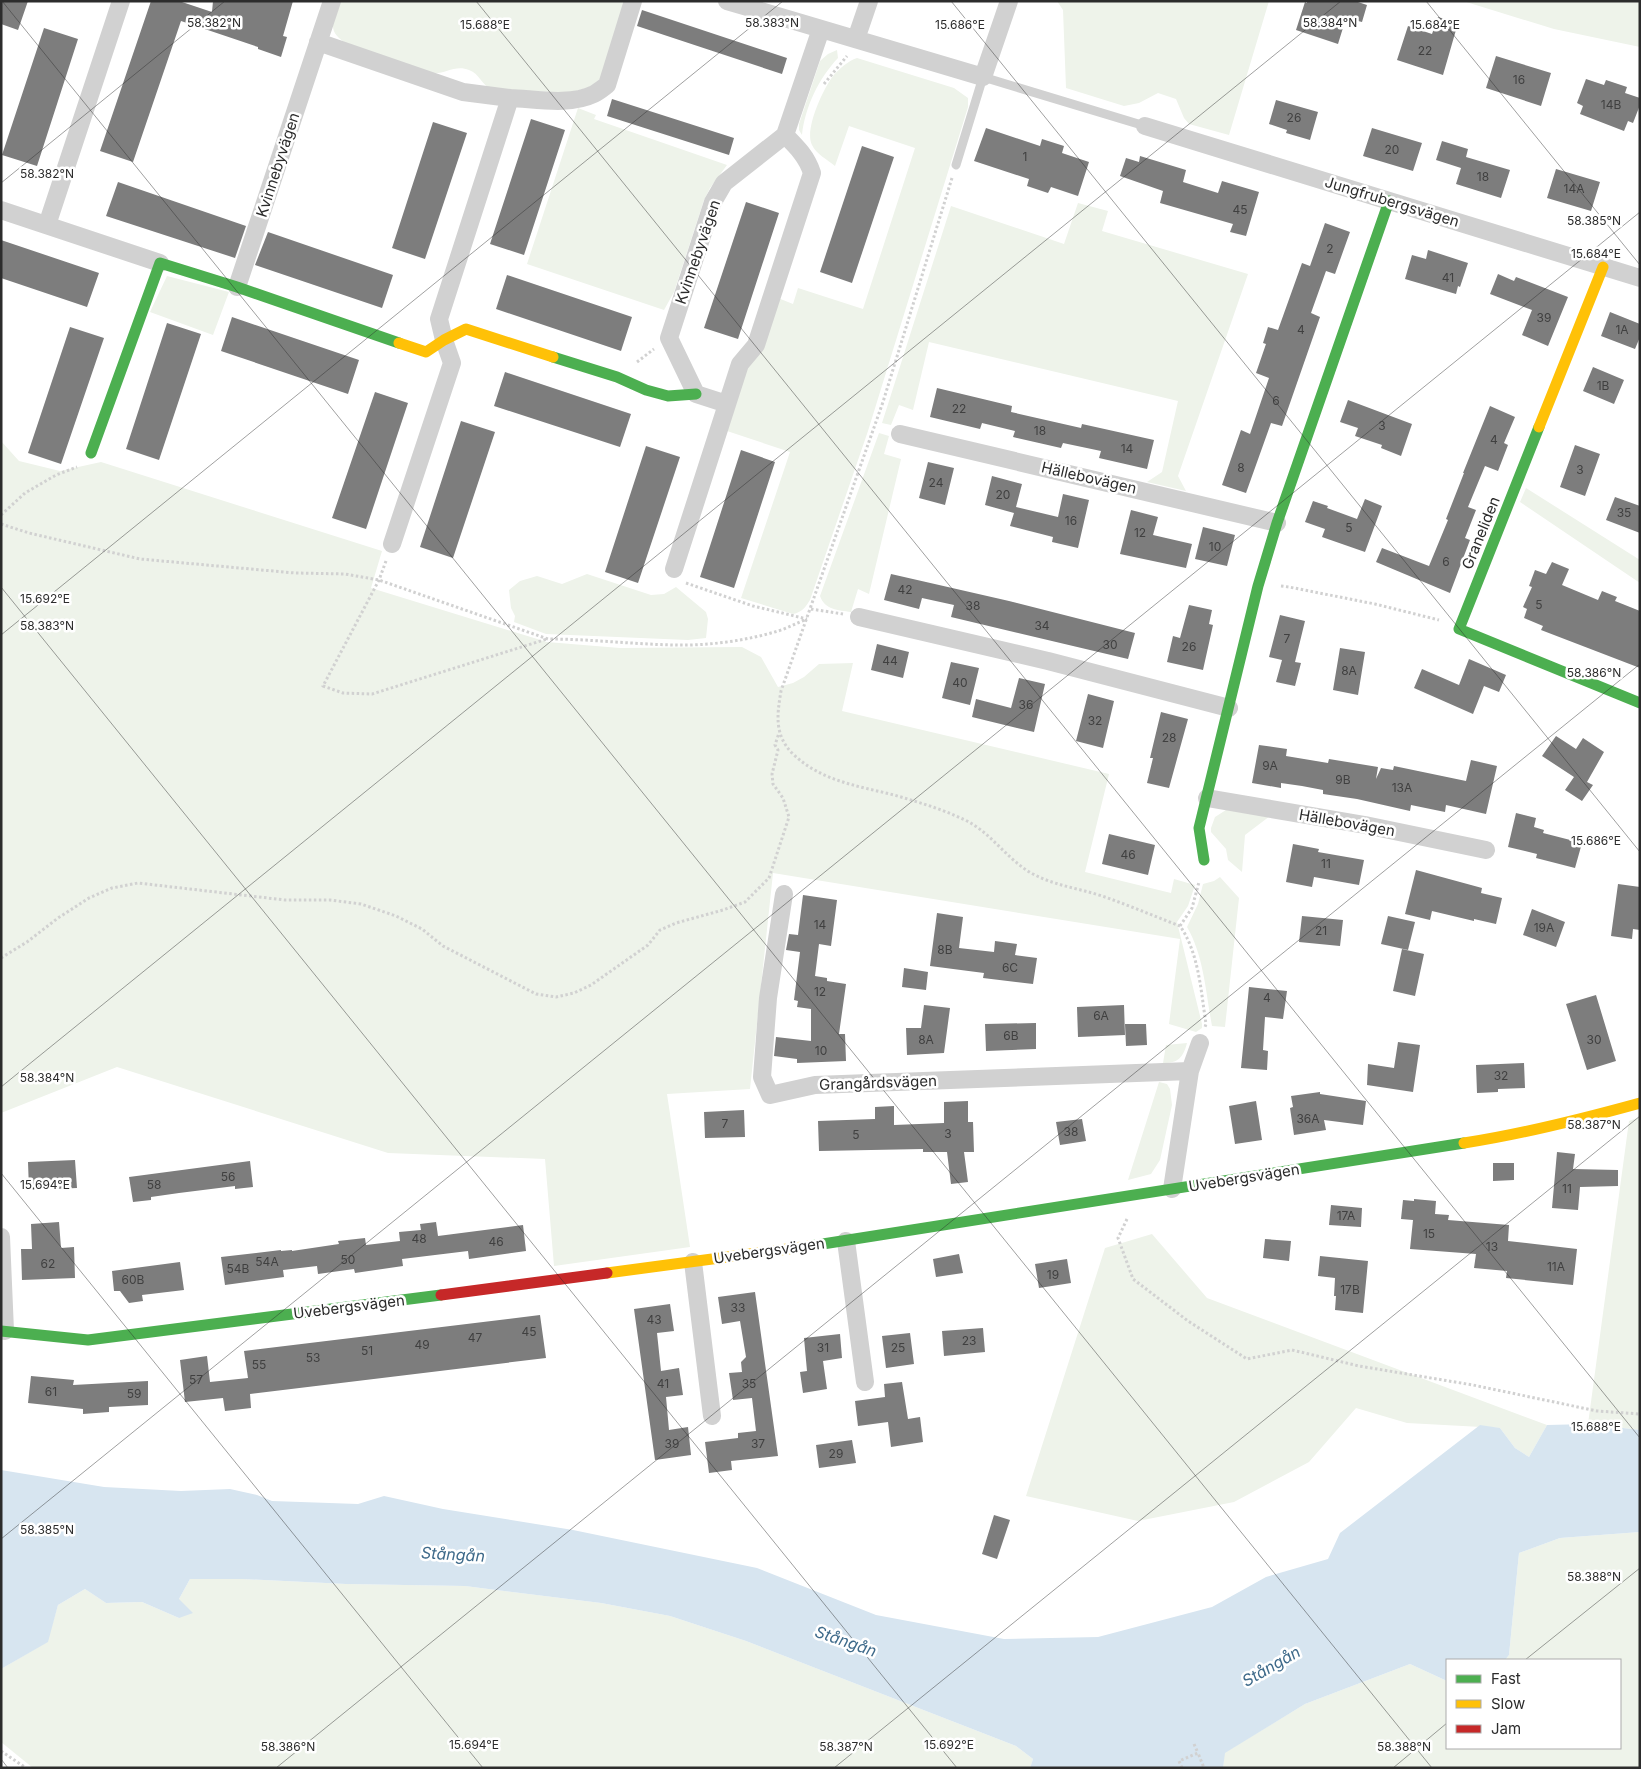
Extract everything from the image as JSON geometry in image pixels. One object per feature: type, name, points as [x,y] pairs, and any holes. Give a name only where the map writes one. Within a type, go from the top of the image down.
[{"type":"street","points":[[46,226],[121,1]]},
{"type":"street","name":"Kvinnebyvägen","points":[[237,287],[332,1]]},
{"type":"street","points":[[318,42],[463,92],[510,98],[558,100],[580,98],[593,94],[607,86],[634,1]]},
{"type":"street","points":[[727,1],[983,77],[1008,1]]},
{"type":"street","points":[[856,39],[869,1]]},
{"type":"street","points":[[674,569],[740,364],[756,345],[812,173],[808,162],[800,150],[785,135],[821,29]]},
{"type":"street","points":[[392,544],[452,363],[439,319],[510,98]]},
{"type":"street","name":"Jungfrubergsvägen","points":[[1144,126],[1640,278]]},
{"type":"street","name":"Kvinnebyvägen","points":[[670,338],[713,202],[724,183],[785,135]]},
{"type":"street","points":[[1204,860],[1199,828],[1258,586],[1277,523],[1389,201]]},
{"type":"street","points":[[1,210],[237,287],[426,352],[466,328],[617,377],[646,390],[668,396],[696,394],[727,404]]},
{"type":"street","points":[[91,453],[160,263]]},
{"type":"street","name":"Graneliden","points":[[1459,629],[1603,267]]},
{"type":"street","points":[[670,338],[696,394]]},
{"type":"street","name":"Hällebovägen","points":[[900,434],[1277,523]]},
{"type":"street","points":[[859,617],[1048,661],[1229,708]]},
{"type":"street","points":[[1459,629],[1640,703]]},
{"type":"street","name":"Hällebovägen","points":[[1207,798],[1365,825],[1486,850]]},
{"type":"street","name":"Grangårdsvägen","points":[[784,894],[768,998],[762,1077],[770,1095],[815,1085],[1190,1071]]},
{"type":"street","points":[[1172,1189],[1190,1071],[1200,1043]]},
{"type":"street","name":"Uvebergsvägen","points":[[1,1237],[3,1331],[88,1340],[846,1241],[1492,1139],[1640,1103]]},
{"type":"street","name":"Uvebergsvägen","points":[[846,1241],[865,1382]]},
{"type":"street","name":"Uvebergsvägen","points":[[693,1262],[712,1416]]},
{"type":"lane","points":[[956,165],[983,77],[1144,126]]},
{"type":"path","points":[[821,88],[848,55],[856,39]]},
{"type":"path","points":[[956,165],[883,402],[782,691],[777,722],[785,744],[793,754],[818,772],[861,788],[931,806],[966,820],[982,829],[1018,864],[1054,884],[1101,896],[1180,926],[1186,935],[1196,963],[1206,1024],[1200,1043]]},
{"type":"path","points":[[617,377],[670,338]]},
{"type":"path","points":[[1,515],[25,493],[56,475],[74,469],[88,459],[91,453]]},
{"type":"path","points":[[1,524],[29,533],[140,559],[295,573],[345,574],[379,580],[548,639]]},
{"type":"path","points":[[674,569],[687,584],[753,606],[807,619]]},
{"type":"path","points":[[379,580],[323,686],[343,693],[372,694],[548,639],[675,645],[714,643],[779,631],[807,619]]},
{"type":"path","points":[[1258,586],[1290,587],[1375,604],[1436,619],[1459,629]]},
{"type":"path","points":[[811,609],[859,617]]},
{"type":"path","points":[[1,958],[89,898],[112,888],[138,883],[285,900],[330,900],[361,904],[396,916],[422,930],[443,946],[536,994],[556,997],[574,993],[591,985],[648,946],[660,930],[676,923],[745,902],[765,884],[769,878],[789,817],[783,798],[773,784],[772,774],[778,750],[775,745],[780,732]]},
{"type":"path","points":[[1180,926],[1192,908],[1204,860]]},
{"type":"path","points":[[1140,1194],[1118,1238],[1134,1279],[1188,1321],[1247,1360],[1292,1350],[1359,1366],[1473,1385],[1597,1411],[1640,1414]]},
{"type":"path","points":[[1194,1744],[1204,1768]]},
{"type":"path","points":[[1,1751],[26,1768]]},
{"type":"path","points":[[1182,1768],[1179,1761],[1198,1753]]},
{"type":"shaded area","points":[[340,1],[628,1],[603,76],[592,86],[570,93],[492,89],[485,85],[476,74],[464,68],[432,73],[350,46],[337,36],[333,27]]},
{"type":"shaded area","points":[[1057,1],[1269,1],[1229,135],[1189,124],[1184,118],[1176,99],[1158,93],[1139,103],[1124,106],[1066,88],[1063,10]]},
{"type":"shaded area","points":[[1463,1],[1640,1],[1640,47],[1554,29]]},
{"type":"shaded area","points":[[837,50],[838,58],[814,94],[806,114],[802,135],[799,130],[799,124],[820,61],[828,54]]},
{"type":"shaded area","points":[[857,58],[954,88],[968,98],[968,107],[868,431],[810,600],[803,609],[793,614],[741,598],[790,452],[727,431],[748,366],[778,298],[793,304],[798,288],[863,309],[915,148],[849,126],[835,166],[819,154],[812,145],[810,138],[812,120],[824,90],[833,76],[850,61]]},
{"type":"shaded area","points":[[578,108],[596,115],[594,119],[727,165],[710,188],[704,200],[674,292],[664,310],[527,264]]},
{"type":"shaded area","points":[[1078,203],[1108,211],[1102,231],[1248,274],[1178,476],[1186,491],[1147,482],[1162,472],[1178,401],[929,342],[913,410],[899,405],[891,425],[882,423],[951,206],[1064,244]]},
{"type":"shaded area","points":[[167,276],[229,292],[213,335],[150,312]]},
{"type":"shaded area","points":[[879,433],[889,436],[884,454],[901,459],[869,594],[858,589],[851,612],[837,610],[825,604],[820,596]]},
{"type":"shaded area","points":[[1,441],[19,461],[60,471],[101,462],[382,551],[371,588],[547,642],[620,648],[742,647],[761,657],[778,687],[793,683],[804,677],[819,664],[853,663],[842,711],[1109,774],[1085,872],[1171,893],[1174,879],[1195,885],[1188,906],[1177,922],[1202,1028],[1196,1032],[1169,1024],[1180,939],[773,873],[750,1089],[667,1094],[690,1247],[554,1266],[545,1159],[388,1153],[117,1067],[1,1113]]},
{"type":"shaded area","points":[[1526,488],[1640,560],[1640,583],[1520,502]]},
{"type":"shaded area","points":[[587,574],[651,595],[664,594],[676,587],[706,612],[708,619],[706,638],[688,640],[546,634],[514,622],[515,616],[511,608],[509,590],[520,581],[537,576],[562,584]]},
{"type":"shaded area","points":[[1226,810],[1270,816],[1245,835],[1242,872],[1228,860],[1226,849],[1211,832],[1215,817]]},
{"type":"shaded area","points":[[1220,877],[1239,898],[1225,1027],[1212,1026],[1201,963],[1193,938],[1187,927],[1198,904],[1203,884]]},
{"type":"shaded area","points":[[1187,1043],[1179,1059],[1163,1063],[1166,1045]]},
{"type":"shaded area","points":[[1159,1082],[1167,1084],[1170,1089],[1172,1105],[1160,1160],[1151,1174],[1128,1180]]},
{"type":"shaded area","points":[[1640,1117],[1640,1430],[1588,1424],[1629,1121]]},
{"type":"shaded area","points":[[1152,1234],[1207,1298],[1547,1425],[1529,1457],[1515,1448],[1500,1428],[1407,1423],[1356,1408],[1309,1462],[1234,1502],[1138,1521],[1026,1496],[1105,1248]]},
{"type":"shaded area","points":[[1640,1532],[1640,1768],[1223,1768],[1224,1753],[1305,1704],[1410,1664],[1446,1681],[1446,1749],[1621,1749],[1621,1659],[1506,1659],[1509,1655],[1519,1553],[1560,1538]]},
{"type":"shaded area","points":[[190,1579],[465,1586],[601,1603],[670,1616],[746,1641],[1016,1746],[1033,1759],[1030,1768],[33,1768],[1,1742],[1,1669],[47,1642],[58,1605],[85,1589],[106,1603],[142,1602],[179,1618],[179,1599]]},
{"type":"water","name":"Stångån","points":[[1588,1424],[1640,1430],[1640,1532],[1560,1538],[1519,1553],[1509,1655],[1506,1659],[1446,1659],[1446,1681],[1410,1664],[1305,1704],[1225,1753],[1223,1768],[1030,1768],[1033,1759],[1016,1746],[746,1641],[670,1616],[601,1603],[465,1586],[190,1579],[179,1599],[193,1613],[179,1618],[142,1602],[106,1603],[85,1589],[58,1605],[48,1642],[1,1669],[1,1470],[104,1487],[181,1491],[230,1489],[257,1495],[272,1501],[358,1504],[384,1496],[443,1509],[573,1530],[757,1568],[876,1615],[1004,1639],[1098,1637],[1212,1607],[1266,1577],[1328,1559],[1340,1533],[1480,1425],[1500,1428],[1515,1448],[1529,1457],[1547,1425]]},
{"type":"building","points":[[1,1],[28,1],[18,30],[1,24]]},
{"type":"building","points":[[151,1],[179,1],[212,12],[213,1],[293,1],[283,36],[287,37],[281,57],[258,49],[258,47],[181,21],[133,162],[100,151]]},
{"type":"building","points":[[1307,1],[1355,1],[1367,5],[1362,22],[1346,18],[1338,44],[1296,30],[1305,2],[1307,3]]},
{"type":"building","points":[[642,10],[787,58],[782,74],[637,26]]},
{"type":"building","points":[[1438,17],[1458,23],[1443,75],[1397,60],[1408,26],[1432,34]]},
{"type":"building","points":[[44,28],[78,39],[37,166],[2,155]]},
{"type":"building","points":[[1496,56],[1551,73],[1541,106],[1486,88]]},
{"type":"building","points":[[1586,79],[1604,85],[1606,80],[1627,87],[1625,93],[1640,98],[1640,105],[1633,123],[1628,121],[1624,131],[1580,114],[1583,106],[1577,103]]},
{"type":"building","points":[[612,99],[734,138],[729,155],[607,116]]},
{"type":"building","points":[[1276,100],[1318,112],[1310,140],[1286,133],[1287,130],[1269,124]]},
{"type":"building","points":[[531,119],[565,130],[524,255],[490,244]]},
{"type":"building","points":[[433,122],[467,133],[425,259],[392,248]]},
{"type":"building","points":[[986,128],[1040,146],[1042,139],[1064,146],[1062,153],[1089,162],[1078,196],[1051,187],[1048,193],[1027,186],[1029,179],[974,161]]},
{"type":"building","points":[[1372,128],[1422,143],[1413,171],[1363,156]]},
{"type":"building","points":[[1442,141],[1468,149],[1466,157],[1510,170],[1501,198],[1456,184],[1461,168],[1436,160]]},
{"type":"building","points":[[862,146],[894,157],[852,283],[820,272]]},
{"type":"building","points":[[1140,156],[1186,170],[1183,182],[1218,193],[1222,181],[1259,192],[1246,236],[1230,232],[1233,224],[1160,203],[1163,191],[1120,176],[1126,158],[1139,162]]},
{"type":"building","points":[[1556,169],[1600,182],[1591,211],[1547,198]]},
{"type":"building","points":[[118,182],[246,226],[235,258],[106,216]]},
{"type":"building","points":[[746,202],[779,213],[738,339],[704,328]]},
{"type":"building","points":[[1325,223],[1350,232],[1335,274],[1326,271],[1311,313],[1320,317],[1282,426],[1271,423],[1246,493],[1222,485],[1241,430],[1250,434],[1269,378],[1256,373],[1266,344],[1263,343],[1268,327],[1278,330],[1302,263],[1310,266]]},
{"type":"building","points":[[268,232],[393,275],[382,308],[255,265]]},
{"type":"building","points":[[1,240],[99,273],[87,307],[1,278]]},
{"type":"building","points":[[1428,250],[1468,263],[1456,294],[1405,279],[1412,255],[1426,259]]},
{"type":"building","points":[[1498,274],[1514,281],[1516,277],[1568,297],[1548,346],[1522,335],[1532,310],[1490,294]]},
{"type":"building","points":[[507,275],[632,317],[621,351],[496,309]]},
{"type":"building","points":[[1610,312],[1640,324],[1640,337],[1635,349],[1601,336]]},
{"type":"building","points":[[232,317],[359,360],[348,394],[221,351]]},
{"type":"building","points":[[167,323],[201,334],[159,460],[126,449]]},
{"type":"building","points":[[70,327],[104,338],[61,464],[28,453]]},
{"type":"building","points":[[1593,367],[1624,380],[1614,404],[1583,391]]},
{"type":"building","points":[[505,372],[631,414],[620,447],[494,406]]},
{"type":"building","points":[[937,388],[1012,406],[1011,412],[1081,428],[1082,424],[1154,440],[1147,469],[1099,458],[1101,451],[1063,443],[1061,448],[1013,437],[1015,431],[982,423],[980,429],[930,417]]},
{"type":"building","points":[[375,392],[408,403],[366,529],[332,518]]},
{"type":"building","points":[[1348,400],[1412,424],[1401,456],[1381,448],[1382,445],[1355,436],[1358,428],[1340,422]]},
{"type":"building","points":[[1490,406],[1515,417],[1504,443],[1508,445],[1498,471],[1485,466],[1468,507],[1476,510],[1465,538],[1470,540],[1450,593],[1376,562],[1382,548],[1429,566]]},
{"type":"building","points":[[461,421],[495,432],[453,558],[420,547]]},
{"type":"building","points":[[1575,445],[1600,454],[1585,496],[1560,487]]},
{"type":"building","points":[[646,446],[680,457],[638,583],[605,572]]},
{"type":"building","points":[[741,450],[775,462],[734,588],[700,577]]},
{"type":"building","points":[[928,462],[954,468],[945,505],[919,498]]},
{"type":"building","points":[[992,476],[1022,484],[1016,507],[1058,517],[1063,494],[1089,500],[1078,548],[1052,542],[1053,537],[1010,526],[1014,513],[985,505]]},
{"type":"building","points":[[1615,497],[1640,506],[1640,533],[1606,520]]},
{"type":"building","points":[[1365,499],[1382,506],[1365,552],[1322,537],[1325,529],[1305,522],[1313,501],[1357,519]]},
{"type":"building","points":[[1131,510],[1158,517],[1153,535],[1192,544],[1186,568],[1120,554]]},
{"type":"building","points":[[1203,527],[1235,535],[1227,566],[1195,559]]},
{"type":"building","points":[[1552,562],[1569,569],[1562,585],[1598,600],[1602,591],[1617,597],[1615,601],[1640,611],[1640,668],[1541,630],[1543,626],[1524,618],[1527,609],[1523,607],[1532,587],[1529,586],[1535,570],[1546,574]]},
{"type":"building","points":[[891,574],[1135,633],[1128,659],[951,617],[954,605],[922,598],[919,609],[884,600]]},
{"type":"building","points":[[1189,605],[1212,610],[1209,624],[1213,625],[1203,670],[1167,662],[1173,636],[1180,638]]},
{"type":"building","points":[[1280,615],[1305,621],[1295,662],[1301,663],[1295,686],[1276,682],[1282,660],[1269,657]]},
{"type":"building","points":[[877,644],[909,652],[903,678],[871,670]]},
{"type":"building","points":[[1340,648],[1365,652],[1358,695],[1333,690]]},
{"type":"building","points":[[1469,659],[1506,675],[1499,692],[1484,686],[1473,714],[1414,688],[1422,669],[1459,685]]},
{"type":"building","points":[[951,662],[979,668],[970,705],[942,698]]},
{"type":"building","points":[[1019,678],[1045,684],[1034,732],[972,717],[976,699],[1011,708]]},
{"type":"building","points":[[1088,694],[1114,701],[1103,748],[1076,741]]},
{"type":"building","points":[[1161,712],[1188,719],[1169,788],[1147,783],[1153,758],[1150,758]]},
{"type":"building","points":[[1556,736],[1576,749],[1583,738],[1604,752],[1587,782],[1593,785],[1582,801],[1565,790],[1574,777],[1542,756]]},
{"type":"building","points":[[1259,745],[1287,749],[1286,756],[1328,763],[1329,759],[1378,767],[1376,779],[1381,768],[1393,770],[1394,766],[1466,781],[1471,760],[1497,766],[1486,814],[1446,805],[1445,812],[1411,805],[1410,811],[1357,799],[1323,794],[1323,790],[1302,786],[1281,783],[1281,788],[1252,783]]},
{"type":"building","points":[[1516,813],[1536,818],[1534,827],[1544,830],[1543,833],[1582,843],[1575,868],[1536,858],[1537,854],[1508,847]]},
{"type":"building","points":[[1109,834],[1155,845],[1148,875],[1102,864]]},
{"type":"building","points":[[1293,844],[1319,849],[1318,852],[1364,860],[1359,885],[1314,877],[1312,887],[1286,882]]},
{"type":"building","points":[[1416,870],[1482,888],[1481,893],[1502,898],[1496,924],[1432,911],[1430,920],[1405,914]]},
{"type":"building","points":[[1618,884],[1640,887],[1640,930],[1633,929],[1632,939],[1611,936]]},
{"type":"building","points":[[803,895],[837,900],[831,946],[819,944],[815,976],[827,978],[827,981],[846,984],[839,1034],[845,1034],[846,1061],[797,1063],[797,1059],[774,1056],[776,1037],[811,1041],[811,1009],[797,1007],[798,1001],[794,1000],[800,952],[786,950],[789,934],[798,935]]},
{"type":"building","points":[[1532,909],[1565,922],[1556,947],[1523,935]]},
{"type":"building","points":[[937,913],[963,917],[959,948],[994,952],[995,941],[1017,944],[1015,955],[1037,958],[1033,984],[983,978],[984,973],[930,966]]},
{"type":"building","points":[[1302,916],[1343,920],[1340,946],[1299,942]]},
{"type":"building","points":[[1388,916],[1415,922],[1408,950],[1381,944]]},
{"type":"building","points":[[1402,949],[1424,954],[1415,996],[1393,991]]},
{"type":"building","points":[[904,968],[928,972],[926,990],[902,987]]},
{"type":"building","points":[[1249,987],[1287,991],[1283,1019],[1265,1017],[1263,1050],[1268,1051],[1267,1070],[1241,1068]]},
{"type":"building","points":[[1596,995],[1616,1061],[1587,1070],[1566,1004]]},
{"type":"building","points":[[924,1005],[950,1008],[944,1053],[907,1055],[906,1028],[921,1028]]},
{"type":"building","points":[[1124,1005],[1125,1035],[1078,1037],[1077,1007]]},
{"type":"building","points":[[1036,1023],[1036,1049],[986,1051],[985,1024]]},
{"type":"building","points":[[1125,1024],[1146,1024],[1147,1045],[1126,1046]]},
{"type":"building","points":[[1398,1042],[1420,1045],[1413,1092],[1367,1085],[1368,1064],[1394,1068]]},
{"type":"building","points":[[1524,1063],[1525,1088],[1498,1089],[1498,1092],[1477,1093],[1476,1065]]},
{"type":"building","points":[[1320,1092],[1320,1094],[1366,1101],[1363,1125],[1324,1120],[1326,1130],[1294,1135],[1290,1108],[1293,1107],[1291,1096]]},
{"type":"building","points":[[968,1101],[968,1122],[973,1122],[974,1152],[964,1152],[968,1182],[951,1184],[947,1152],[923,1152],[923,1149],[819,1151],[818,1121],[875,1119],[875,1107],[894,1106],[894,1125],[944,1123],[944,1102]]},
{"type":"building","points":[[1256,1101],[1262,1140],[1235,1144],[1229,1106]]},
{"type":"building","points":[[744,1110],[745,1137],[705,1138],[704,1112]]},
{"type":"building","points":[[1082,1119],[1086,1141],[1060,1145],[1056,1122]]},
{"type":"building","points":[[1557,1152],[1575,1154],[1573,1169],[1618,1170],[1618,1186],[1580,1187],[1578,1210],[1552,1208]]},
{"type":"building","points":[[75,1160],[77,1188],[29,1190],[28,1162]]},
{"type":"building","points":[[250,1161],[253,1187],[235,1189],[235,1186],[151,1197],[151,1200],[133,1202],[129,1177]]},
{"type":"building","points":[[1493,1163],[1514,1163],[1514,1180],[1493,1181]]},
{"type":"building","points":[[1414,1199],[1436,1201],[1435,1214],[1449,1215],[1448,1220],[1509,1225],[1508,1241],[1577,1249],[1573,1285],[1506,1278],[1507,1271],[1474,1268],[1476,1254],[1410,1249],[1413,1220],[1401,1219],[1403,1200],[1414,1201]]},
{"type":"building","points":[[1331,1205],[1362,1208],[1361,1227],[1329,1225]]},
{"type":"building","points":[[59,1222],[61,1248],[74,1247],[75,1278],[22,1280],[21,1249],[32,1249],[31,1224]]},
{"type":"building","points":[[436,1222],[438,1236],[523,1225],[526,1251],[469,1259],[468,1251],[402,1259],[403,1266],[355,1273],[354,1269],[318,1274],[317,1266],[283,1270],[284,1277],[225,1285],[221,1257],[281,1250],[292,1251],[339,1244],[338,1241],[365,1238],[366,1245],[400,1241],[399,1232],[421,1230],[420,1224]]},
{"type":"building","points":[[1265,1239],[1291,1241],[1289,1261],[1263,1258]]},
{"type":"building","points":[[959,1254],[963,1273],[936,1277],[933,1259]]},
{"type":"building","points":[[1320,1256],[1368,1261],[1363,1313],[1335,1310],[1335,1278],[1318,1276]]},
{"type":"building","points":[[1067,1259],[1071,1283],[1039,1288],[1035,1264]]},
{"type":"building","points":[[180,1262],[184,1290],[142,1295],[143,1301],[129,1303],[120,1291],[114,1291],[112,1271]]},
{"type":"building","points":[[755,1292],[778,1456],[731,1461],[732,1470],[709,1473],[705,1442],[738,1438],[738,1433],[756,1431],[752,1398],[733,1400],[729,1373],[742,1372],[741,1362],[746,1357],[740,1321],[722,1324],[718,1297]]},
{"type":"building","points":[[670,1304],[674,1331],[657,1333],[661,1371],[679,1368],[683,1395],[666,1397],[669,1430],[688,1427],[691,1455],[655,1460],[634,1309]]},
{"type":"building","points":[[540,1315],[546,1358],[250,1394],[251,1408],[225,1411],[223,1398],[185,1402],[180,1360],[207,1356],[210,1382],[248,1378],[244,1351]]},
{"type":"building","points":[[983,1328],[985,1352],[944,1356],[942,1331]]},
{"type":"building","points":[[910,1333],[914,1364],[886,1368],[882,1336]]},
{"type":"building","points":[[840,1334],[842,1358],[823,1361],[827,1389],[803,1393],[800,1372],[807,1371],[804,1338]]},
{"type":"building","points":[[31,1376],[74,1380],[73,1385],[148,1381],[148,1405],[109,1407],[109,1412],[83,1414],[83,1409],[28,1403]]},
{"type":"building","points":[[902,1382],[908,1419],[920,1417],[923,1442],[891,1447],[888,1422],[858,1426],[855,1401],[885,1397],[884,1384]]},
{"type":"building","points":[[852,1440],[856,1463],[819,1468],[816,1445]]},
{"type":"building","points":[[994,1515],[1010,1520],[997,1559],[982,1554]]},
{"type":"traffic: fast","points":[[1204,860],[1199,828],[1258,586],[1277,523],[1389,201]]},
{"type":"traffic: fast","points":[[91,453],[160,263],[237,287],[399,343]]},
{"type":"traffic: fast","points":[[553,357],[617,377],[646,390],[668,396],[696,394]]},
{"type":"traffic: fast","points":[[1539,427],[1459,629],[1640,703]]},
{"type":"traffic: fast","points":[[810,1246],[1464,1143]]},
{"type":"traffic: fast","points":[[1,1331],[88,1340],[441,1295]]},
{"type":"traffic: slow","points":[[1539,427],[1603,267]]},
{"type":"traffic: slow","points":[[399,343],[426,352],[466,329],[553,357]]},
{"type":"traffic: slow","points":[[1464,1143],[1552,1126],[1640,1103]]},
{"type":"traffic: slow","points":[[607,1273],[810,1246]]},
{"type":"traffic: jam","points":[[441,1295],[607,1273]]}]
